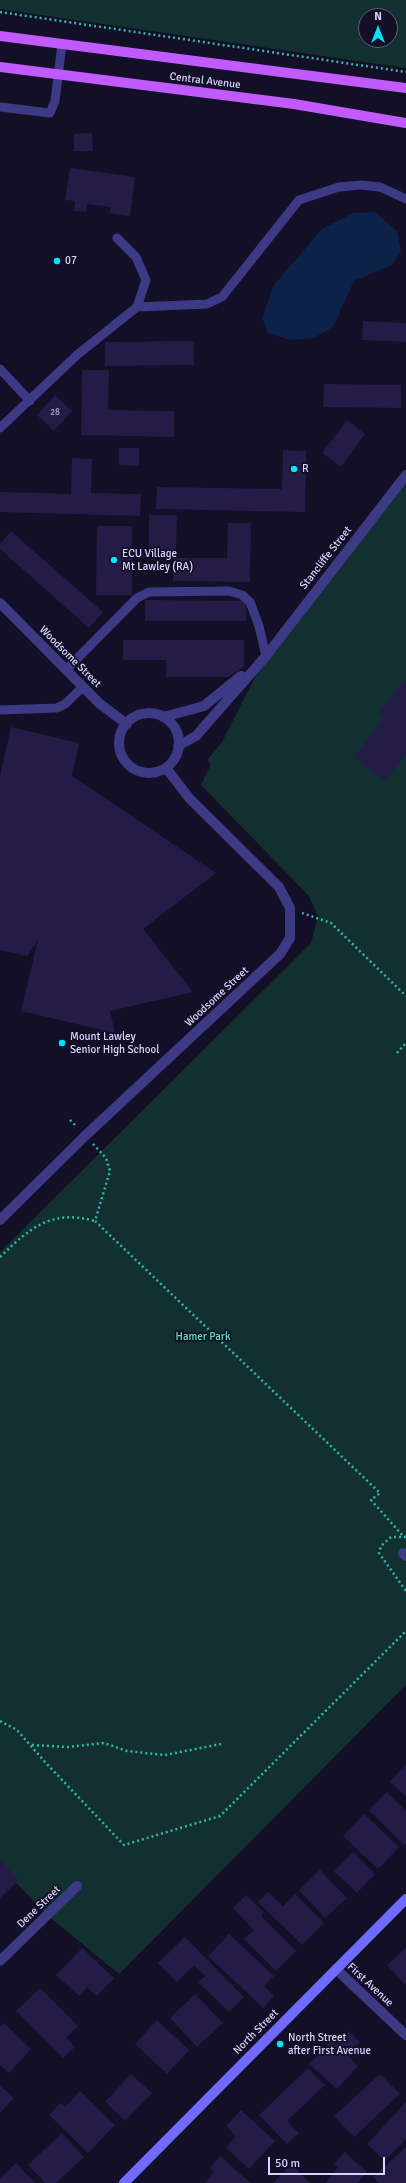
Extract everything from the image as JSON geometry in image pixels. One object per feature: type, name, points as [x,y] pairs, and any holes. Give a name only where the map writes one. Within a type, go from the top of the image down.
[{"type":"main road","name":"Central Avenue","points":[[0,36],[406,88]]},
{"type":"main road","name":"Central Avenue","points":[[0,67],[294,104],[406,123]]},
{"type":"main road","name":"North Street","points":[[124,2183],[406,1899]]},
{"type":"street","name":"Stancliffe Street","points":[[178,746],[196,736],[266,656],[406,475]]},
{"type":"street","name":"Woodsome Street","points":[[0,603],[100,704],[127,724]]},
{"type":"street","name":"Stancliffe Street","points":[[127,724],[141,714],[150,713],[163,717],[204,706],[266,656]]},
{"type":"street","points":[[127,724],[120,736],[120,750],[130,766],[147,773],[157,772],[166,768],[176,757],[178,746],[177,732],[173,725],[163,717]]},
{"type":"street","name":"Woodsome Street","points":[[0,1220],[85,1136],[280,954],[290,938],[290,908],[279,887],[190,799],[166,768]]},
{"type":"street","name":"Dene Street","points":[[0,1961],[77,1886]]},
{"type":"street","name":"First Avenue","points":[[336,1969],[406,2036]]},
{"type":"lane","points":[[0,107],[50,113],[55,101],[62,44]]},
{"type":"lane","points":[[136,307],[207,304],[222,297],[299,200],[339,187],[361,185],[380,187],[406,199]]},
{"type":"lane","points":[[0,428],[77,355],[136,307],[146,280],[136,257],[118,238]]},
{"type":"lane","points":[[0,369],[30,401]]},
{"type":"lane","points":[[66,670],[137,598],[149,592],[229,591],[242,595],[250,602],[259,626],[266,656]]},
{"type":"lane","points":[[0,710],[57,708],[65,704],[83,687]]},
{"type":"path","points":[[0,12],[406,72]]},
{"type":"path","points":[[290,908],[331,922],[406,996]]},
{"type":"path","points":[[397,1053],[406,1043]]},
{"type":"path","points":[[70,1120],[106,1158],[110,1171],[95,1220]]},
{"type":"path","points":[[0,1257],[25,1232],[53,1219],[77,1216],[95,1220],[380,1493],[371,1500],[405,1536]]},
{"type":"path","points":[[405,1536],[390,1537],[380,1546],[379,1553],[406,1591]]},
{"type":"path","points":[[0,1721],[17,1730],[31,1744],[45,1762],[124,1845],[220,1816],[406,1631]]},
{"type":"path","points":[[31,1744],[68,1747],[104,1743],[127,1750],[165,1756],[221,1744]]},
{"type":"green space","points":[[0,0],[406,0],[406,68],[0,9]]},
{"type":"green space","name":"Hamer Park","points":[[406,478],[406,1685],[119,1974],[47,1915],[0,1866],[0,1252],[311,943],[318,916],[308,895],[201,785],[211,764],[207,760],[222,742],[266,656]]},
{"type":"water","points":[[375,212],[397,231],[401,252],[392,265],[354,281],[333,327],[314,338],[290,340],[268,333],[262,318],[274,285],[322,229],[353,213]]},
{"type":"building","points":[[92,133],[93,151],[74,151],[74,134]]},
{"type":"building","points":[[70,168],[135,177],[130,216],[110,213],[111,207],[87,204],[86,212],[74,211],[75,201],[65,200]]},
{"type":"building","points":[[363,321],[406,323],[406,342],[362,340]]},
{"type":"building","points":[[194,341],[194,365],[105,366],[105,342]]},
{"type":"building","points":[[82,370],[109,370],[108,410],[174,411],[174,437],[81,435]]},
{"type":"building","points":[[324,384],[401,385],[401,408],[323,407]]},
{"type":"building","points":[[55,395],[72,411],[54,431],[37,415]]},
{"type":"building","name":"R","points":[[347,420],[365,434],[341,467],[322,453]]},
{"type":"building","points":[[119,448],[139,448],[139,466],[119,465]]},
{"type":"building","name":"R","points":[[283,450],[306,451],[305,512],[156,509],[157,487],[282,489]]},
{"type":"building","points":[[72,458],[92,459],[91,493],[141,494],[140,516],[0,512],[0,492],[71,494]]},
{"type":"building","points":[[149,515],[177,515],[176,552],[149,552]]},
{"type":"building","points":[[228,523],[251,523],[250,582],[173,581],[173,558],[227,558]]},
{"type":"building","name":"ECU Village Mt Lawley (RA)","points":[[97,526],[132,526],[132,595],[96,595]]},
{"type":"building","points":[[11,531],[103,612],[89,628],[0,549],[0,544]]},
{"type":"building","points":[[145,600],[246,601],[246,621],[145,621]]},
{"type":"building","points":[[123,640],[244,640],[244,667],[228,677],[166,677],[166,660],[123,660]]},
{"type":"building","points":[[404,681],[406,682],[406,754],[385,781],[354,757],[384,718],[379,713]]},
{"type":"building","name":"Mount Lawley Senior High School","points":[[11,727],[79,743],[72,776],[216,873],[143,929],[193,992],[110,1011],[115,1033],[21,1011],[38,940],[27,956],[0,950],[0,776]]},
{"type":"building","points":[[406,1764],[406,1796],[390,1782]]},
{"type":"building","points":[[387,1792],[406,1811],[406,1843],[404,1845],[369,1810]]},
{"type":"building","points":[[364,1814],[399,1847],[378,1869],[343,1836]]},
{"type":"building","points":[[353,1852],[375,1874],[357,1893],[334,1871]]},
{"type":"building","points":[[0,1860],[19,1880],[0,1898]]},
{"type":"building","points":[[320,1870],[347,1898],[325,1918],[299,1890]]},
{"type":"building","points":[[268,1892],[283,1906],[295,1894],[324,1923],[302,1945],[258,1902]]},
{"type":"building","points":[[246,1895],[264,1912],[261,1916],[296,1951],[276,1971],[244,1939],[254,1930],[233,1908]]},
{"type":"building","points":[[229,1934],[274,1976],[264,1986],[274,1996],[263,2008],[208,1956]]},
{"type":"building","points":[[185,1937],[244,1997],[229,2012],[198,1982],[205,1976],[194,1965],[177,1982],[158,1963]]},
{"type":"building","points":[[82,1948],[114,1978],[97,1996],[87,1987],[79,1996],[56,1975]]},
{"type":"building","points":[[406,1948],[406,1983],[404,1984],[387,1965]]},
{"type":"building","points":[[40,1988],[78,2026],[66,2038],[75,2047],[63,2058],[16,2011]]},
{"type":"building","points":[[195,1994],[223,2023],[197,2047],[170,2018]]},
{"type":"building","points":[[157,2020],[189,2050],[167,2074],[135,2044]]},
{"type":"building","points":[[4,2023],[31,2049],[9,2073],[0,2065],[0,2027]]},
{"type":"building","points":[[349,2031],[360,2042],[348,2056],[358,2066],[337,2089],[309,2064],[332,2040],[337,2044]]},
{"type":"building","points":[[308,2068],[325,2085],[287,2121],[299,2133],[287,2144],[259,2115]]},
{"type":"building","points":[[131,2074],[152,2093],[125,2121],[105,2102]]},
{"type":"building","points":[[380,2074],[400,2094],[354,2137],[334,2116]]},
{"type":"building","points":[[0,2085],[14,2098],[0,2113]]},
{"type":"building","points":[[80,2091],[115,2125],[88,2153],[49,2115],[60,2103],[65,2107]]},
{"type":"building","points":[[406,2102],[406,2139],[385,2161],[367,2144]]},
{"type":"building","points":[[241,2110],[275,2141],[249,2169],[226,2148],[236,2136],[226,2126]]},
{"type":"building","points":[[62,2133],[84,2157],[56,2183],[45,2183],[28,2165]]},
{"type":"building","points":[[406,2147],[406,2183],[379,2183],[373,2177]]},
{"type":"building","points":[[345,2152],[367,2172],[357,2183],[326,2183],[338,2167],[334,2164]]},
{"type":"building","points":[[220,2156],[251,2183],[205,2183],[214,2171],[210,2168]]},
{"type":"building","points":[[16,2163],[35,2183],[0,2183],[0,2178]]},
{"type":"building","points":[[292,2164],[310,2183],[273,2183]]},
{"type":"place","name":"07","points":[[57,261]]},
{"type":"place","name":"R","points":[[294,469]]},
{"type":"place","name":"ECU Village Mt Lawley (RA)","points":[[114,560]]},
{"type":"place","name":"Mount Lawley Senior High School","points":[[62,1043]]},
{"type":"place","name":"North Street after First Avenue","points":[[280,2044]]}]
